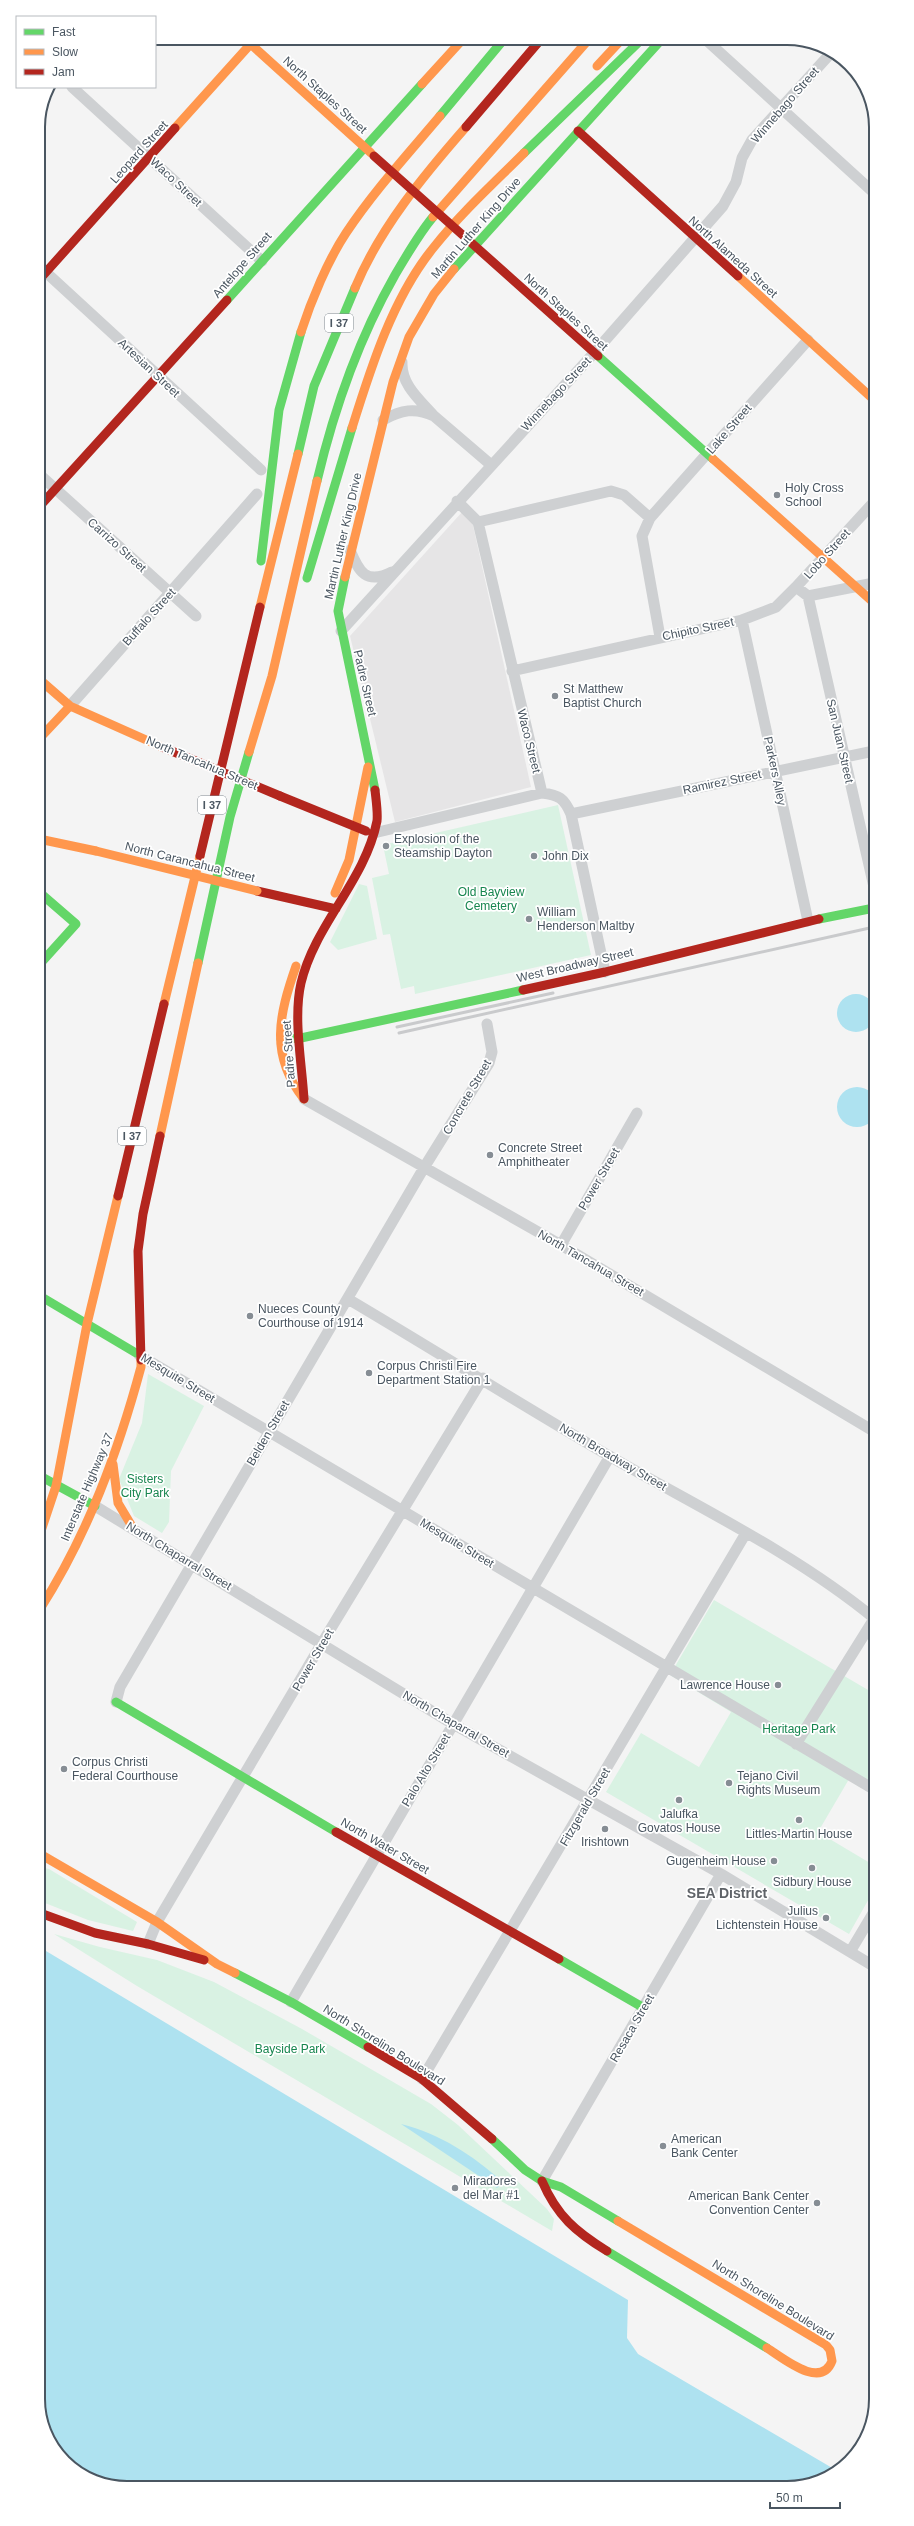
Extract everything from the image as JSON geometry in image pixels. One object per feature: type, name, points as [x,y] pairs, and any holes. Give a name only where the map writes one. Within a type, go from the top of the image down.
[{"type":"main road","name":"Leopard Street","points":[[45,266],[150,158],[246,45]]},
{"type":"main road","name":"North Staples Street","points":[[255,45],[374,156],[869,598]]},
{"type":"main road","name":"Antelope Street","points":[[45,500],[158,378],[364,146],[458,45]]},
{"type":"main road","points":[[242,682],[262,560],[280,410],[292,357],[310,305],[345,234],[372,197],[499,45]]},
{"type":"main road","name":"I 37","points":[[87,1324],[314,386],[361,273],[386,231],[432,166],[536,45]]},
{"type":"main road","name":"I 37","points":[[139,1355],[138,1251],[143,1214],[230,817],[272,676],[328,433],[338,401],[376,311],[419,234],[503,135],[584,45]]},
{"type":"main road","points":[[590,74],[617,45]]},
{"type":"main road","points":[[470,205],[636,45]]},
{"type":"main road","name":"Martin Luther King Drive","points":[[338,611],[350,549],[383,420],[409,337],[434,294],[474,246],[657,45]]},
{"type":"main road","points":[[305,585],[366,384],[384,334],[413,279],[433,248],[470,205],[580,85]]},
{"type":"main road","name":"North Alameda Street","points":[[578,131],[694,239],[869,395]]},
{"type":"main road","points":[[272,676],[298,607]]},
{"type":"main road","name":"Padre Street","points":[[304,1099],[284,1073],[281,1039],[283,1008],[290,982],[307,945],[364,862],[374,833],[377,802],[370,759],[338,611]]},
{"type":"main road","name":"North Tancahua Street","points":[[45,684],[70,706],[162,747],[356,829],[374,833]]},
{"type":"main road","name":"Buffalo Street","points":[[45,733],[70,706]]},
{"type":"main road","name":"Padre Street","points":[[304,1099],[298,1006],[301,983],[315,945],[332,908],[349,860],[370,759]]},
{"type":"main road","name":"North Carancahua Street","points":[[45,840],[96,851],[256,891],[332,908]]},
{"type":"main road","points":[[45,897],[76,924],[45,958]]},
{"type":"main road","name":"West Broadway Street","points":[[281,1039],[301,1038],[605,972],[808,921],[869,909]]},
{"type":"main road","name":"Mesquite Street","points":[[45,1299],[139,1355]]},
{"type":"main road","points":[[45,1519],[56,1486],[87,1324]]},
{"type":"main road","name":"Interstate Highway 37","points":[[45,1601],[60,1578],[94,1506],[123,1433],[141,1367],[139,1355]]},
{"type":"main road","points":[[113,1459],[118,1503],[132,1528]]},
{"type":"main road","name":"North Chaparral Street","points":[[45,1479],[94,1506]]},
{"type":"main road","name":"North Water Street","points":[[116,1702],[244,1779],[510,1933],[644,2008]]},
{"type":"main road","name":"North Shoreline Boulevard","points":[[45,1857],[157,1922],[217,1964],[291,2002],[422,2079],[457,2106],[525,2170],[542,2181],[561,2187],[826,2345],[832,2353],[832,2364],[829,2369],[820,2374],[809,2372],[578,2233],[550,2200],[542,2181]]},
{"type":"main road","name":"North Shoreline Boulevard","points":[[45,1915],[95,1933],[148,1944],[217,1964]]},
{"type":"street","points":[[712,45],[869,188]]},
{"type":"street","name":"Winnebago Street","points":[[341,630],[490,464],[594,353],[723,206],[736,182],[742,158],[752,140],[828,56]]},
{"type":"street","name":"Waco Street","points":[[73,88],[262,261]]},
{"type":"street","name":"Artesian Street","points":[[45,272],[158,378],[261,470]]},
{"type":"street","name":"Lake Street","points":[[660,637],[642,536],[650,518],[808,340]]},
{"type":"street","points":[[402,357],[403,372],[408,386],[434,416],[490,464]]},
{"type":"street","points":[[383,420],[405,411],[421,411],[434,416]]},
{"type":"street","name":"Carrizo Street","points":[[45,480],[196,616]]},
{"type":"street","points":[[457,501],[478,522],[611,491],[624,495],[650,518]]},
{"type":"street","name":"Buffalo Street","points":[[70,706],[170,594],[256,494]]},
{"type":"street","name":"Lobo Street","points":[[796,587],[869,507]]},
{"type":"street","name":"Waco Street","points":[[478,522],[512,672],[542,793]]},
{"type":"street","points":[[350,549],[361,572],[370,577],[382,577],[394,571]]},
{"type":"street","points":[[796,587],[808,596],[869,584]]},
{"type":"street","name":"Chipito Street","points":[[512,672],[660,637],[742,620],[776,607],[796,587]]},
{"type":"street","name":"San Juan Street","points":[[808,596],[869,865]]},
{"type":"street","name":"Parkers Alley","points":[[742,620],[808,921]]},
{"type":"street","name":"Ramirez Street","points":[[571,814],[775,770],[869,752]]},
{"type":"street","points":[[374,833],[542,793],[557,794],[566,802],[571,814],[605,972]]},
{"type":"street","name":"Concrete Street","points":[[425,1166],[489,1063],[492,1052],[487,1024]]},
{"type":"street","name":"North Tancahua Street","points":[[304,1099],[425,1166],[561,1245],[869,1428]]},
{"type":"street","name":"Power Street","points":[[561,1245],[637,1113]]},
{"type":"street","name":"Belden Street","points":[[116,1702],[120,1686],[193,1564],[425,1166]]},
{"type":"street","name":"North Broadway Street","points":[[348,1299],[483,1378],[610,1456],[746,1533],[838,1589],[869,1614]]},
{"type":"street","name":"Mesquite Street","points":[[139,1355],[869,1787]]},
{"type":"street","name":"Power Street","points":[[148,1944],[157,1922],[244,1779],[322,1643],[483,1378]]},
{"type":"street","name":"Palo Alto Street","points":[[291,2002],[610,1456]]},
{"type":"street","name":"North Chaparral Street","points":[[94,1506],[193,1564],[453,1724],[589,1798],[721,1874],[869,1963]]},
{"type":"street","name":"Fitzgerald Street","points":[[422,2079],[746,1533]]},
{"type":"street","points":[[796,1744],[869,1628]]},
{"type":"street","name":"Resaca Street","points":[[542,2181],[721,1874]]},
{"type":"street","points":[[850,1952],[869,1920]]},
{"type":"shaded area","points":[[463,511],[472,521],[531,787],[395,822],[350,636]]},
{"type":"green space","name":"Old Bayview Cemetery","points":[[558,805],[591,955],[415,994],[414,986],[401,989],[390,934],[383,935],[372,878],[389,874],[383,845]]},
{"type":"green space","points":[[359,884],[367,886],[377,939],[338,950],[330,942]]},
{"type":"green space","name":"Sisters City Park","points":[[148,1374],[204,1406],[171,1471],[169,1522],[162,1533],[134,1516],[119,1479],[142,1423]]},
{"type":"green space","name":"Heritage Park","points":[[714,1600],[869,1690],[869,1784],[852,1774],[818,1832],[869,1862],[869,1899],[849,1934],[606,1792],[641,1733],[699,1767],[731,1712],[670,1675]]},
{"type":"green space","points":[[45,1868],[49,1869],[137,1922],[133,1931],[88,1920],[45,1903]]},
{"type":"green space","name":"Bayside Park","points":[[54,1934],[100,1947],[157,1960],[214,1982],[302,2029],[431,2104],[458,2125],[547,2209],[554,2219],[552,2231],[137,1986]]},
{"type":"water","points":[[852,994],[860,994],[869,998],[869,1028],[860,1032],[852,1032],[842,1027],[837,1017],[837,1009],[842,999]]},
{"type":"water","points":[[861,1087],[868,1090],[869,1123],[861,1127],[849,1126],[838,1115],[838,1099],[849,1088]]},
{"type":"water","points":[[45,1950],[628,2300],[627,2338],[638,2354],[831,2467],[813,2477],[787,2481],[122,2481],[101,2477],[91,2473],[77,2464],[65,2453],[53,2435],[48,2420],[45,2399]]},
{"type":"water","points":[[401,2124],[429,2133],[468,2154],[503,2182],[497,2188]]},
{"type":"railway","points":[[399,1033],[869,928]]},
{"type":"railway","points":[[397,1027],[553,993]]},
{"type":"traffic: fast","points":[[440,116],[499,45]]},
{"type":"traffic: fast","points":[[524,153],[636,45]]},
{"type":"traffic: fast","points":[[454,269],[657,45]]},
{"type":"traffic: fast","points":[[227,300],[422,84]]},
{"type":"traffic: fast","points":[[317,481],[339,401],[348,375],[370,324],[395,275],[433,217]]},
{"type":"traffic: fast","points":[[298,454],[314,386],[355,288]]},
{"type":"traffic: fast","points":[[261,561],[279,410],[301,332]]},
{"type":"traffic: fast","points":[[598,356],[713,459]]},
{"type":"traffic: fast","points":[[307,578],[352,428]]},
{"type":"traffic: fast","points":[[345,577],[338,611],[375,790]]},
{"type":"traffic: fast","points":[[198,963],[230,817],[249,752]]},
{"type":"traffic: fast","points":[[45,897],[76,924],[45,958]]},
{"type":"traffic: fast","points":[[819,919],[869,909]]},
{"type":"traffic: fast","points":[[281,1039],[301,1038],[523,990]]},
{"type":"traffic: fast","points":[[45,1299],[136,1353]]},
{"type":"traffic: fast","points":[[45,1479],[95,1506]]},
{"type":"traffic: fast","points":[[116,1702],[336,1832]]},
{"type":"traffic: fast","points":[[559,1959],[644,2008]]},
{"type":"traffic: fast","points":[[235,1973],[291,2002],[368,2047]]},
{"type":"traffic: fast","points":[[492,2139],[525,2170],[542,2181],[561,2187],[618,2221]]},
{"type":"traffic: fast","points":[[607,2251],[767,2348]]},
{"type":"traffic: slow","points":[[175,128],[250,45]]},
{"type":"traffic: slow","points":[[252,45],[371,153]]},
{"type":"traffic: slow","points":[[422,84],[458,45]]},
{"type":"traffic: slow","points":[[433,217],[584,45]]},
{"type":"traffic: slow","points":[[597,66],[616,45]]},
{"type":"traffic: slow","points":[[301,332],[320,281],[346,233],[380,188],[440,116]]},
{"type":"traffic: slow","points":[[355,288],[365,266],[390,223],[434,164],[466,127]]},
{"type":"traffic: slow","points":[[352,428],[375,357],[395,310],[419,267],[455,222],[524,153]]},
{"type":"traffic: slow","points":[[345,577],[393,382],[409,337],[434,294],[454,269]]},
{"type":"traffic: slow","points":[[738,276],[869,395]]},
{"type":"traffic: slow","points":[[260,607],[298,454]]},
{"type":"traffic: slow","points":[[713,459],[869,599]]},
{"type":"traffic: slow","points":[[249,752],[272,676],[317,481]]},
{"type":"traffic: slow","points":[[45,684],[70,706],[162,747]]},
{"type":"traffic: slow","points":[[45,733],[70,706]]},
{"type":"traffic: slow","points":[[335,893],[349,860],[368,767]]},
{"type":"traffic: slow","points":[[45,840],[96,851]]},
{"type":"traffic: slow","points":[[96,851],[257,891]]},
{"type":"traffic: slow","points":[[164,1004],[200,856]]},
{"type":"traffic: slow","points":[[160,1136],[198,963]]},
{"type":"traffic: slow","points":[[296,966],[285,1001],[280,1034],[286,1067],[293,1083],[304,1099]]},
{"type":"traffic: slow","points":[[45,1519],[56,1486],[87,1324],[118,1196]]},
{"type":"traffic: slow","points":[[45,1601],[73,1552],[100,1492],[112,1461],[132,1399],[141,1367],[141,1360]]},
{"type":"traffic: slow","points":[[113,1464],[118,1503],[133,1528]]},
{"type":"traffic: slow","points":[[45,1857],[157,1922],[217,1964],[235,1973]]},
{"type":"traffic: slow","points":[[618,2221],[826,2345],[830,2350],[832,2361],[827,2369],[819,2373],[811,2372],[801,2369],[767,2348]]},
{"type":"traffic: jam","points":[[466,127],[536,45]]},
{"type":"traffic: jam","points":[[45,273],[175,128]]},
{"type":"traffic: jam","points":[[578,131],[738,276]]},
{"type":"traffic: jam","points":[[374,156],[466,238]]},
{"type":"traffic: jam","points":[[466,238],[598,356]]},
{"type":"traffic: jam","points":[[45,500],[227,300]]},
{"type":"traffic: jam","points":[[200,856],[260,607]]},
{"type":"traffic: jam","points":[[162,747],[280,796]]},
{"type":"traffic: jam","points":[[304,1099],[298,1026],[301,983],[317,941],[351,883],[371,843],[377,821],[375,790]]},
{"type":"traffic: jam","points":[[280,796],[366,831]]},
{"type":"traffic: jam","points":[[257,891],[336,909]]},
{"type":"traffic: jam","points":[[523,990],[605,972],[819,919]]},
{"type":"traffic: jam","points":[[118,1196],[164,1004]]},
{"type":"traffic: jam","points":[[141,1360],[138,1251],[143,1214],[160,1136]]},
{"type":"traffic: jam","points":[[336,1832],[559,1959]]},
{"type":"traffic: jam","points":[[45,1915],[95,1933],[148,1944],[204,1960]]},
{"type":"traffic: jam","points":[[368,2047],[422,2079],[492,2139]]},
{"type":"traffic: jam","points":[[542,2181],[554,2204],[568,2222],[586,2237],[607,2251]]},
{"type":"place","name":"Holy Cross School","points":[[777,495]]},
{"type":"place","name":"St Matthew Baptist Church","points":[[555,696]]},
{"type":"place","name":"Explosion of the Steamship Dayton","points":[[386,846]]},
{"type":"place","name":"John Dix","points":[[534,856]]},
{"type":"place","name":"William Henderson Maltby","points":[[529,919]]},
{"type":"place","name":"Concrete Street Amphitheater","points":[[490,1155]]},
{"type":"place","name":"Nueces County Courthouse of 1914","points":[[250,1316]]},
{"type":"place","name":"Corpus Christi Fire Department Station 1","points":[[369,1373]]},
{"type":"place","name":"Lawrence House","points":[[778,1685]]},
{"type":"place","name":"Corpus Christi Federal Courthouse","points":[[64,1769]]},
{"type":"place","name":"Tejano Civil Rights Museum","points":[[729,1783]]},
{"type":"place","name":"Jalufka Govatos House","points":[[679,1800]]},
{"type":"place","name":"Littles-Martin House","points":[[799,1820]]},
{"type":"place","name":"Irishtown","points":[[605,1829]]},
{"type":"place","name":"Gugenheim House","points":[[774,1861]]},
{"type":"place","name":"Sidbury House","points":[[812,1868]]},
{"type":"place","name":"Julius Lichtenstein House","points":[[826,1918]]},
{"type":"place","name":"American Bank Center","points":[[663,2146]]},
{"type":"place","name":"Miradores del Mar #1","points":[[455,2188]]},
{"type":"place","name":"American Bank Center Convention Center","points":[[817,2203]]},
{"type":"district","name":"SEA District","points":[[727,1893]]}]
